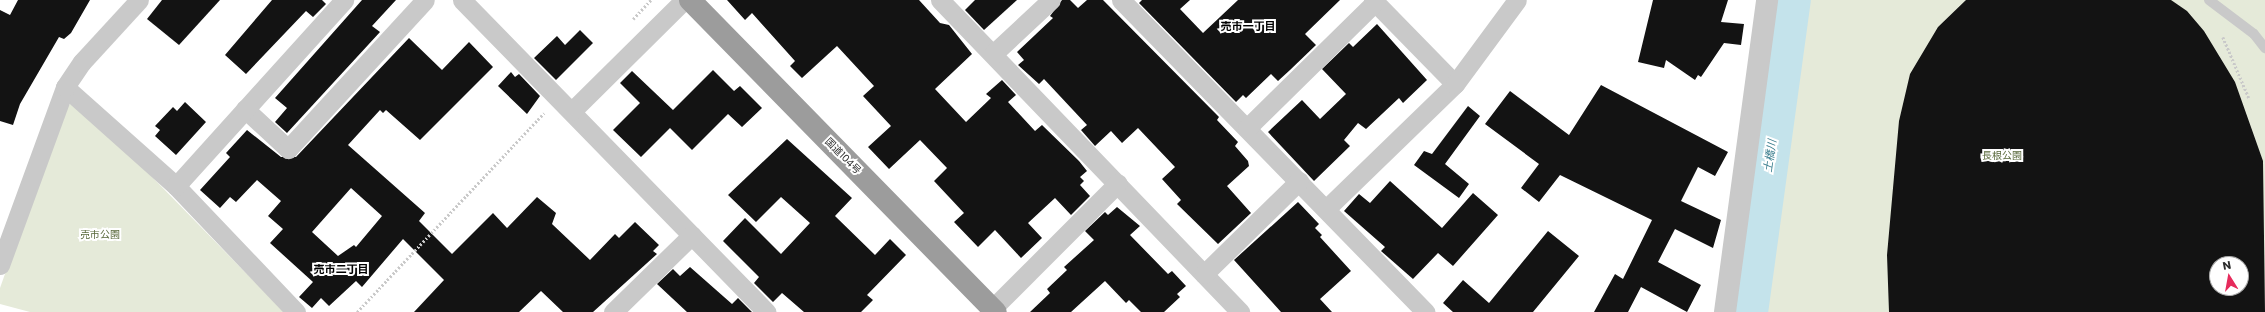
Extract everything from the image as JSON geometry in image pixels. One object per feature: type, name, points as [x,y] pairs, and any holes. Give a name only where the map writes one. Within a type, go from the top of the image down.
[{"type":"highway","name":"国道104号","points":[[690,0],[993,311]]},
{"type":"street","points":[[0,264],[65,88],[82,62],[139,0]]},
{"type":"street","points":[[176,186],[344,0]]},
{"type":"street","points":[[245,109],[288,149],[425,0]]},
{"type":"street","points":[[462,0],[767,312]]},
{"type":"street","points":[[572,111],[684,0]]},
{"type":"street","points":[[940,0],[1118,183],[1240,312]]},
{"type":"street","points":[[993,54],[1051,0]]},
{"type":"street","points":[[1121,0],[1425,312]]},
{"type":"street","points":[[1326,209],[1455,84],[1517,0]]},
{"type":"street","points":[[1725,312],[1767,0]]},
{"type":"street","points":[[1247,128],[1374,1],[1455,84]]},
{"type":"street","points":[[65,88],[176,186],[296,312]]},
{"type":"street","points":[[1204,274],[1299,181]]},
{"type":"street","points":[[993,311],[1118,183]]},
{"type":"street","points":[[613,312],[692,235]]},
{"type":"lane","points":[[2209,0],[2254,34],[2265,48]]},
{"type":"path","points":[[629,23],[651,0]]},
{"type":"path","points":[[2222,37],[2248,98]]},
{"type":"path","points":[[357,312],[559,98]]},
{"type":"green space","name":"長根公園","points":[[1782,0],[2265,0],[2265,312],[1739,312]]},
{"type":"green space","name":"売市公園","points":[[72,104],[117,141],[284,312],[30,312],[0,304],[0,288],[65,105]]},
{"type":"building","points":[[18,0],[90,0],[71,33],[64,39],[59,37],[20,104],[13,125],[0,121],[0,10],[10,15]]},
{"type":"building","points":[[162,0],[220,0],[179,45],[147,19]]},
{"type":"building","points":[[272,0],[322,0],[326,4],[313,17],[306,11],[246,74],[225,55]]},
{"type":"building","points":[[362,0],[396,0],[372,26],[380,32],[287,133],[275,122],[287,108],[275,98]]},
{"type":"building","points":[[727,0],[919,0],[940,23],[949,25],[972,54],[935,89],[966,122],[991,98],[986,94],[1002,80],[1016,95],[1008,102],[1035,131],[1042,125],[1079,161],[1087,171],[1080,177],[1084,181],[1080,185],[1090,196],[1071,215],[1055,198],[1028,223],[1042,238],[1021,258],[995,230],[978,247],[954,222],[964,213],[934,181],[947,168],[920,140],[889,169],[868,147],[891,126],[863,96],[874,86],[837,46],[802,78],[790,66],[795,61],[752,13],[745,20]]},
{"type":"building","points":[[975,0],[1017,0],[984,30],[965,10]]},
{"type":"building","points":[[1062,0],[1070,0],[1078,8],[1087,0],[1103,0],[1219,117],[1217,120],[1238,142],[1235,146],[1248,161],[1249,166],[1227,186],[1251,213],[1218,244],[1177,204],[1181,200],[1162,179],[1175,167],[1138,128],[1122,143],[1111,131],[1095,146],[1081,130],[1087,125],[1044,79],[1039,84],[1018,65],[1024,60],[1017,52],[1053,18],[1050,16]]},
{"type":"building","points":[[1142,0],[1190,0],[1180,9],[1203,33],[1238,0],[1340,0],[1305,34],[1316,45],[1278,81],[1271,74],[1246,98],[1243,95],[1236,102],[1139,3]]},
{"type":"building","points":[[1653,0],[1728,0],[1721,22],[1744,24],[1741,45],[1724,43],[1701,77],[1698,75],[1695,80],[1666,60],[1664,68],[1638,62]]},
{"type":"building","name":"長根公園","points":[[1966,0],[2171,0],[2187,11],[2204,31],[2235,82],[2263,161],[2265,312],[1889,312],[1887,255],[1899,121],[1910,74],[1938,27]]},
{"type":"building","points":[[1377,24],[1427,80],[1403,103],[1399,98],[1366,129],[1358,123],[1344,140],[1350,146],[1314,181],[1268,132],[1302,100],[1320,119],[1346,94],[1322,69],[1349,43],[1353,47]]},
{"type":"building","points":[[580,30],[593,43],[556,80],[534,58],[557,36],[565,45]]},
{"type":"building","points":[[409,38],[442,70],[469,42],[493,67],[420,140],[386,110],[383,113],[380,110],[348,145],[425,213],[419,221],[452,254],[493,213],[507,228],[537,197],[556,213],[552,224],[590,260],[615,234],[619,238],[635,222],[659,245],[653,251],[657,254],[593,312],[563,312],[541,291],[519,312],[414,312],[444,280],[403,239],[362,287],[356,281],[329,306],[321,298],[312,308],[299,297],[313,282],[270,243],[283,229],[268,216],[281,201],[257,180],[236,202],[230,197],[220,208],[200,190],[230,157],[226,153],[247,130],[281,157],[296,157]],"holes":[[[351,188],[382,216],[356,247],[354,245],[338,256],[312,232]]]},
{"type":"building","points":[[713,70],[734,91],[740,86],[762,108],[742,127],[728,114],[692,150],[670,128],[641,157],[613,130],[640,103],[620,83],[632,71],[673,110]]},
{"type":"building","points":[[511,72],[515,77],[519,74],[540,96],[527,114],[498,86]]},
{"type":"building","points":[[1601,85],[1728,152],[1715,176],[1698,167],[1681,201],[1721,220],[1713,248],[1675,229],[1658,262],[1701,285],[1687,312],[1641,287],[1628,312],[1594,312],[1615,274],[1623,279],[1652,220],[1560,175],[1539,202],[1521,188],[1539,164],[1485,124],[1510,91],[1569,135]]},
{"type":"building","points":[[185,102],[206,122],[176,155],[155,136],[160,130],[155,126],[173,107],[177,111]]},
{"type":"building","points":[[1468,106],[1480,116],[1445,164],[1469,184],[1459,198],[1414,165],[1424,151],[1432,154]]},
{"type":"building","points":[[787,139],[852,198],[835,216],[875,255],[890,239],[906,255],[867,295],[873,300],[861,312],[804,312],[782,293],[773,302],[754,283],[759,277],[723,241],[745,218],[781,254],[810,223],[781,197],[756,222],[728,195]]},
{"type":"building","points":[[1390,181],[1442,228],[1473,193],[1498,215],[1453,266],[1438,253],[1413,279],[1381,251],[1385,247],[1344,211],[1359,194],[1370,203]]},
{"type":"building","points":[[1298,202],[1319,224],[1315,228],[1322,235],[1320,237],[1351,271],[1320,299],[1332,312],[1281,312],[1234,260]]},
{"type":"building","points":[[1117,207],[1140,226],[1130,235],[1168,274],[1172,271],[1186,286],[1177,294],[1180,297],[1164,312],[1141,312],[1129,300],[1126,303],[1105,281],[1071,312],[1030,312],[1050,293],[1047,289],[1067,270],[1064,267],[1094,240],[1085,231],[1105,212],[1108,215]]},
{"type":"building","points":[[1548,231],[1579,256],[1533,312],[1453,312],[1443,303],[1463,280],[1489,303]]},
{"type":"building","points":[[690,267],[732,304],[738,298],[752,312],[687,312],[657,284],[673,269],[680,276]]},
{"type":"waterway","name":"土橋川","points":[[1748,312],[1791,0]]},
{"type":"district","name":"売市一丁目","points":[[1248,26]]},
{"type":"district","name":"売市二丁目","points":[[341,269]]}]
